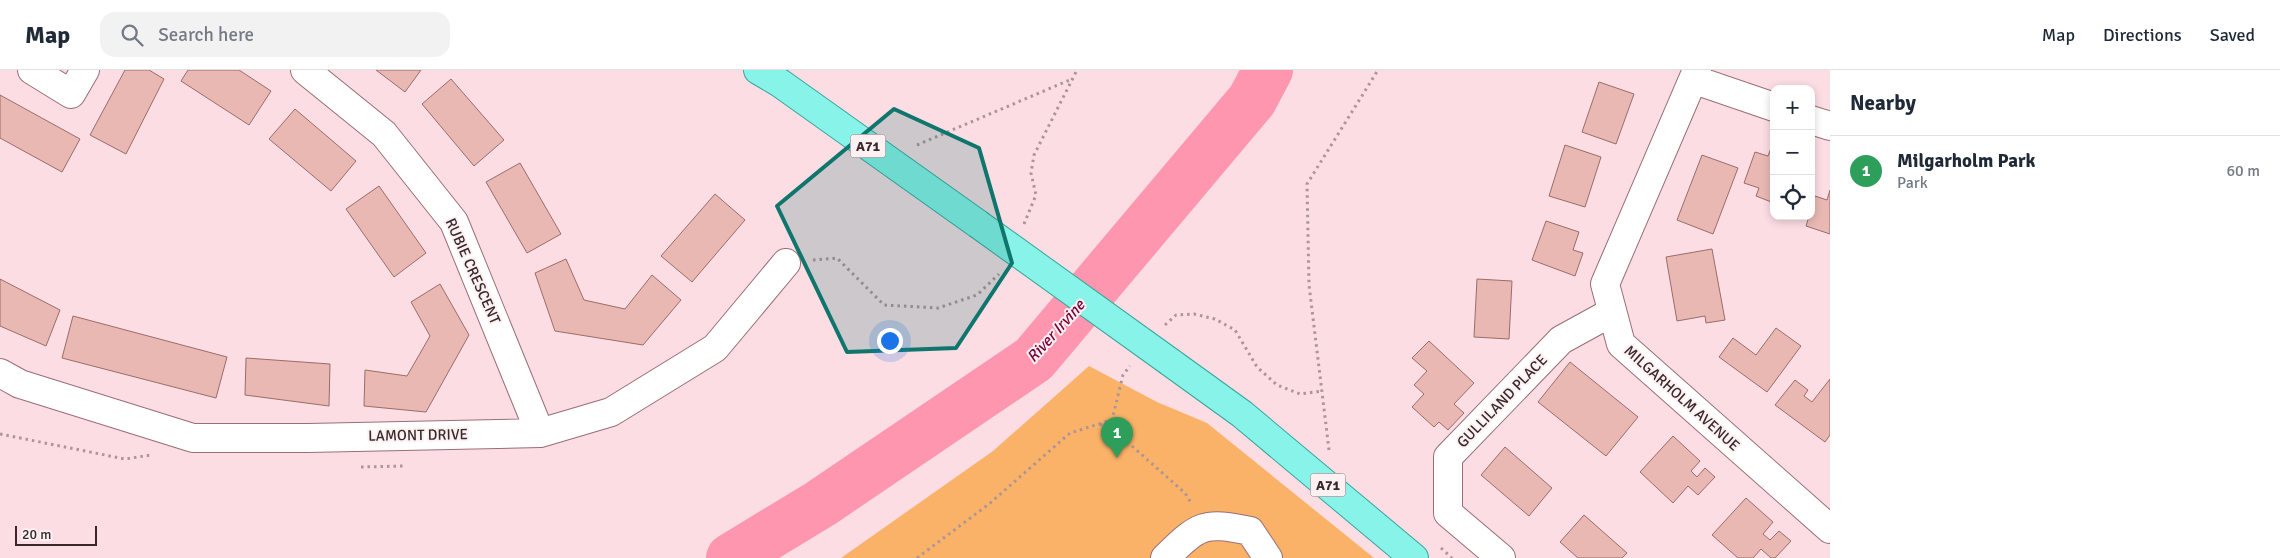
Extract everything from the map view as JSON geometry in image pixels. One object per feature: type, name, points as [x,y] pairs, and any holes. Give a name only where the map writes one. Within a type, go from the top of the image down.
[{"type":"main road","name":"A71","points":[[758,70],[780,83],[1242,414],[1414,558]]},
{"type":"street","points":[[32,70],[71,94],[85,70]]},
{"type":"street","name":"RUBIE CRESCENT","points":[[305,70],[384,134],[454,222],[540,433]]},
{"type":"street","points":[[1696,75],[1770,105]]},
{"type":"street","name":"MILGARHOLM AVENUE","points":[[1696,75],[1605,284],[1621,344],[1830,529]]},
{"type":"street","points":[[1815,121],[1830,126]]},
{"type":"street","name":"LAMONT DRIVE","points":[[0,373],[20,384],[193,438],[308,438],[540,433],[611,412],[715,348],[786,263]]},
{"type":"street","name":"GULLILAND PLACE","points":[[1501,558],[1448,513],[1448,457],[1561,340],[1612,312]]},
{"type":"street","points":[[1165,558],[1194,531],[1219,524],[1250,531],[1268,558]]},
{"type":"path","points":[[1329,451],[1309,285],[1307,184],[1378,70]]},
{"type":"path","points":[[886,159],[1073,78]]},
{"type":"path","points":[[1158,331],[1176,315],[1194,314],[1215,319],[1235,330],[1257,367],[1277,385],[1300,394],[1322,391]]},
{"type":"path","points":[[917,558],[990,504],[1070,433],[1112,420],[1123,375],[1135,358]]},
{"type":"path","points":[[1100,424],[1124,439],[1186,493],[1203,528]]},
{"type":"path","points":[[1437,545],[1452,558]]},
{"type":"highlighted area","points":[[894,109],[979,148],[1012,263],[956,348],[847,352],[777,206]]},
{"type":"shaded area","points":[[1089,366],[1157,402],[1207,423],[1374,558],[841,558],[993,451]]},
{"type":"building","points":[[125,70],[149,70],[164,79],[126,154],[90,135]]},
{"type":"building","points":[[188,70],[239,70],[271,91],[249,125],[181,81]]},
{"type":"building","points":[[376,70],[421,70],[405,92]]},
{"type":"building","points":[[451,79],[504,140],[474,166],[422,104]]},
{"type":"building","points":[[1599,82],[1634,94],[1616,144],[1582,132]]},
{"type":"building","points":[[0,95],[80,139],[62,172],[0,138]]},
{"type":"building","points":[[295,109],[356,161],[331,191],[269,139]]},
{"type":"building","points":[[1565,145],[1601,157],[1585,207],[1549,196]]},
{"type":"building","points":[[1770,151],[1770,201],[1756,196],[1759,188],[1744,183],[1755,152],[1768,156]]},
{"type":"building","points":[[1702,155],[1738,168],[1713,234],[1677,220]]},
{"type":"building","points":[[520,163],[561,234],[527,253],[486,182]]},
{"type":"building","points":[[379,186],[426,253],[394,277],[346,209]]},
{"type":"building","points":[[1830,190],[1830,234],[1806,226],[1808,220],[1815,220],[1815,196],[1827,200]]},
{"type":"building","points":[[715,194],[745,220],[692,282],[661,256]]},
{"type":"building","points":[[1546,221],[1579,232],[1573,250],[1583,253],[1575,276],[1532,260]]},
{"type":"building","points":[[1712,249],[1725,320],[1706,323],[1705,316],[1677,321],[1666,257]]},
{"type":"building","points":[[566,259],[584,300],[625,309],[652,275],[681,300],[643,345],[555,331],[535,273]]},
{"type":"building","points":[[0,279],[60,310],[46,346],[0,326]]},
{"type":"building","points":[[1477,279],[1512,281],[1509,339],[1474,337]]},
{"type":"building","points":[[440,284],[469,335],[426,412],[364,406],[365,370],[407,376],[430,336],[411,302]]},
{"type":"building","points":[[73,316],[227,357],[216,398],[62,358]]},
{"type":"building","points":[[1776,328],[1801,346],[1767,392],[1719,357],[1733,338],[1756,355]]},
{"type":"building","points":[[1429,341],[1474,383],[1454,404],[1464,413],[1448,430],[1439,422],[1434,427],[1412,407],[1424,394],[1414,385],[1427,371],[1412,358]]},
{"type":"building","points":[[246,358],[330,364],[329,406],[245,395]]},
{"type":"building","points":[[1570,362],[1638,417],[1606,456],[1538,402]]},
{"type":"building","points":[[1830,379],[1830,435],[1825,442],[1775,405],[1795,380],[1808,390],[1804,396],[1812,402]]},
{"type":"building","points":[[1673,436],[1700,461],[1691,471],[1697,477],[1705,468],[1715,477],[1698,495],[1688,486],[1673,503],[1640,472]]},
{"type":"building","points":[[1505,447],[1552,488],[1529,516],[1481,475]]},
{"type":"building","points":[[1746,498],[1773,522],[1763,534],[1770,540],[1779,531],[1791,541],[1775,558],[1771,558],[1761,549],[1753,558],[1738,558],[1712,535]]},
{"type":"building","points":[[1584,515],[1627,553],[1622,558],[1578,558],[1560,542]]},
{"type":"waterway","name":"River Irvine","points":[[731,558],[820,504],[1034,359],[1252,100],[1268,70]]},
{"type":"place","name":"Milgarholm Park","points":[[1117,458]]}]
